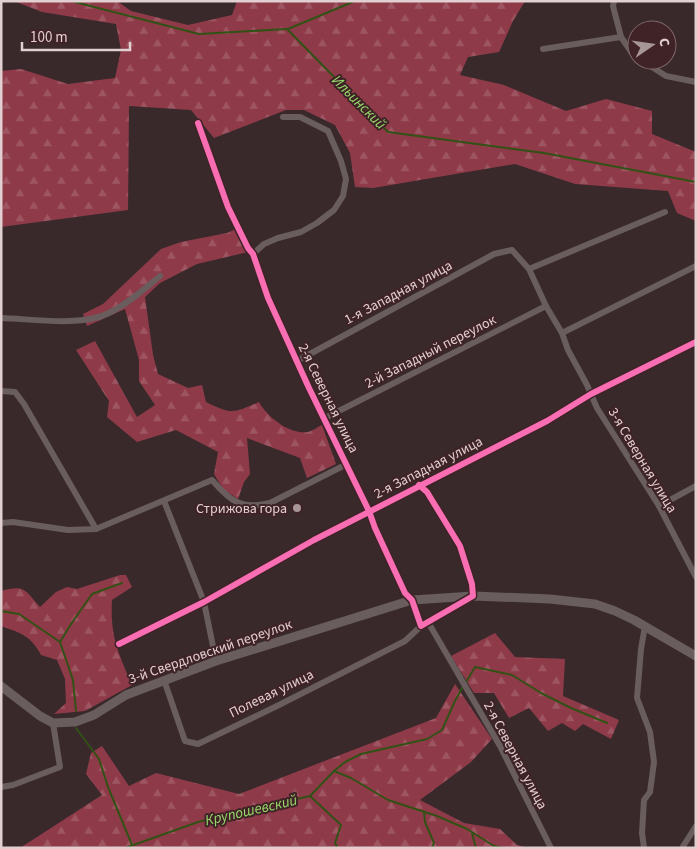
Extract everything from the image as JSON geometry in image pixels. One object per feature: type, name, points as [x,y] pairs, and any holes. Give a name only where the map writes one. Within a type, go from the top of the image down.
[{"type":"main road","points":[[412,600],[473,596],[595,604],[615,611],[645,626],[696,656]]},
{"type":"main road","name":"3-й Свердловский переулок","points":[[53,723],[75,722],[94,715],[126,695],[216,661],[412,600]]},
{"type":"main road","points":[[1,686],[40,716],[53,723]]},
{"type":"street","points":[[614,1],[613,6],[621,36],[627,44]]},
{"type":"street","points":[[543,49],[621,36]]},
{"type":"street","points":[[657,70],[666,76],[696,82]]},
{"type":"street","points":[[253,254],[264,244],[301,232],[317,223],[334,210],[343,196],[346,179],[341,160],[328,130],[300,117],[283,117]]},
{"type":"street","name":"2-я Северная улица","points":[[198,124],[228,207],[248,248],[253,254],[268,298],[369,511],[405,593],[412,600],[421,626]]},
{"type":"street","points":[[529,269],[665,212]]},
{"type":"street","name":"3-я Северная улица","points":[[512,250],[529,269],[546,306],[562,333],[568,350],[597,408],[659,506],[696,577]]},
{"type":"street","name":"1-я Западная улица","points":[[297,361],[494,254],[512,250]]},
{"type":"street","points":[[562,333],[696,266]]},
{"type":"street","points":[[1,318],[82,321],[108,314],[136,296],[160,276]]},
{"type":"street","name":"2-й Западный переулок","points":[[325,418],[546,306]]},
{"type":"street","name":"2-я Западная улица","points":[[119,644],[204,602],[369,511],[547,420],[591,394],[696,342]]},
{"type":"street","points":[[1,391],[15,392],[24,404],[96,529]]},
{"type":"street","points":[[1,523],[13,522],[68,530],[96,529],[212,480],[226,497],[244,506],[259,506],[270,503],[347,464]]},
{"type":"street","points":[[419,486],[427,492],[460,546],[472,584],[473,596],[421,626]]},
{"type":"street","points":[[659,506],[696,486]]},
{"type":"street","points":[[164,501],[204,602],[216,661]]},
{"type":"street","name":"2-я Северная улица","points":[[428,622],[500,746],[551,848]]},
{"type":"street","name":"Полевая улица","points":[[164,680],[186,741],[198,744],[405,641],[421,626]]},
{"type":"street","points":[[644,848],[642,834],[644,800],[650,792],[654,762],[650,732],[637,698],[645,626]]},
{"type":"street","points":[[1,787],[13,785],[60,768],[53,723]]},
{"type":"street","points":[[682,848],[696,826]]},
{"type":"green space","points":[[14,1],[117,1],[131,11],[188,25],[232,15],[237,1],[525,1],[513,21],[499,52],[468,57],[460,75],[504,85],[566,111],[606,99],[652,111],[652,134],[696,152],[696,221],[677,213],[668,191],[575,184],[515,164],[373,188],[355,187],[350,153],[335,125],[304,110],[286,110],[214,138],[191,110],[129,106],[128,210],[1,227],[1,71],[21,69],[68,84],[115,78],[121,50],[116,24],[42,12]]},
{"type":"green space","points":[[236,229],[248,252],[197,264],[160,283],[145,297],[153,355],[158,374],[188,388],[202,385],[206,402],[228,411],[238,410],[259,402],[273,419],[294,431],[308,432],[322,425],[336,464],[307,478],[300,458],[247,438],[250,474],[244,482],[238,499],[223,489],[214,474],[218,452],[176,430],[137,442],[107,417],[109,401],[76,350],[95,341],[137,417],[155,405],[139,381],[139,360],[125,309],[87,326],[83,314],[103,304],[161,249],[181,242],[227,233]]},
{"type":"green space","points":[[120,575],[126,575],[132,587],[112,600],[112,624],[116,644],[132,685],[85,711],[54,714],[66,703],[65,679],[57,660],[41,655],[33,643],[25,636],[1,626],[1,591],[15,588],[24,590],[40,607],[56,592],[67,587],[77,589]]},
{"type":"green space","points":[[495,633],[515,657],[565,659],[563,696],[619,720],[611,739],[583,724],[575,731],[562,723],[548,731],[529,708],[509,718],[494,693],[474,693],[451,656]]},
{"type":"green space","points":[[455,684],[492,739],[471,762],[420,800],[464,823],[500,829],[517,845],[529,848],[20,848],[102,795],[86,774],[91,753],[102,746],[129,786],[156,773],[239,794],[436,718]]},
{"type":"waterway","name":"Ильинский","points":[[71,1],[199,34],[287,29],[388,132],[544,153],[696,182]]},
{"type":"waterway","points":[[288,29],[355,1]]},
{"type":"waterway","points":[[60,642],[92,594],[122,583]]},
{"type":"waterway","points":[[1,611],[19,614],[60,642],[73,680],[76,711]]},
{"type":"waterway","points":[[466,682],[475,667],[512,675],[541,693],[607,723]]},
{"type":"waterway","points":[[334,771],[345,762],[361,754],[427,739],[442,730],[463,686]]},
{"type":"waterway","points":[[76,728],[99,759],[108,787],[132,845]]},
{"type":"waterway","name":"Крупошевский","points":[[125,848],[198,822],[310,796],[334,771],[351,778],[388,800],[437,816],[467,829],[494,846],[503,848]]},
{"type":"waterway","points":[[310,796],[341,825],[335,843],[338,848]]},
{"type":"waterway","points":[[424,812],[425,822],[434,843],[432,848]]},
{"type":"waterway","points":[[472,833],[476,848]]},
{"type":"cycle path","points":[[198,123],[228,207],[248,248],[253,254],[268,298],[309,388],[369,511],[405,593],[412,600],[421,626],[473,596],[472,584],[460,546],[427,492],[419,485]]},
{"type":"cycle path","points":[[119,644],[204,602],[314,540],[547,421],[591,394],[696,342]]},
{"type":"place","name":"Стрижова гора","points":[[297,508]]}]
